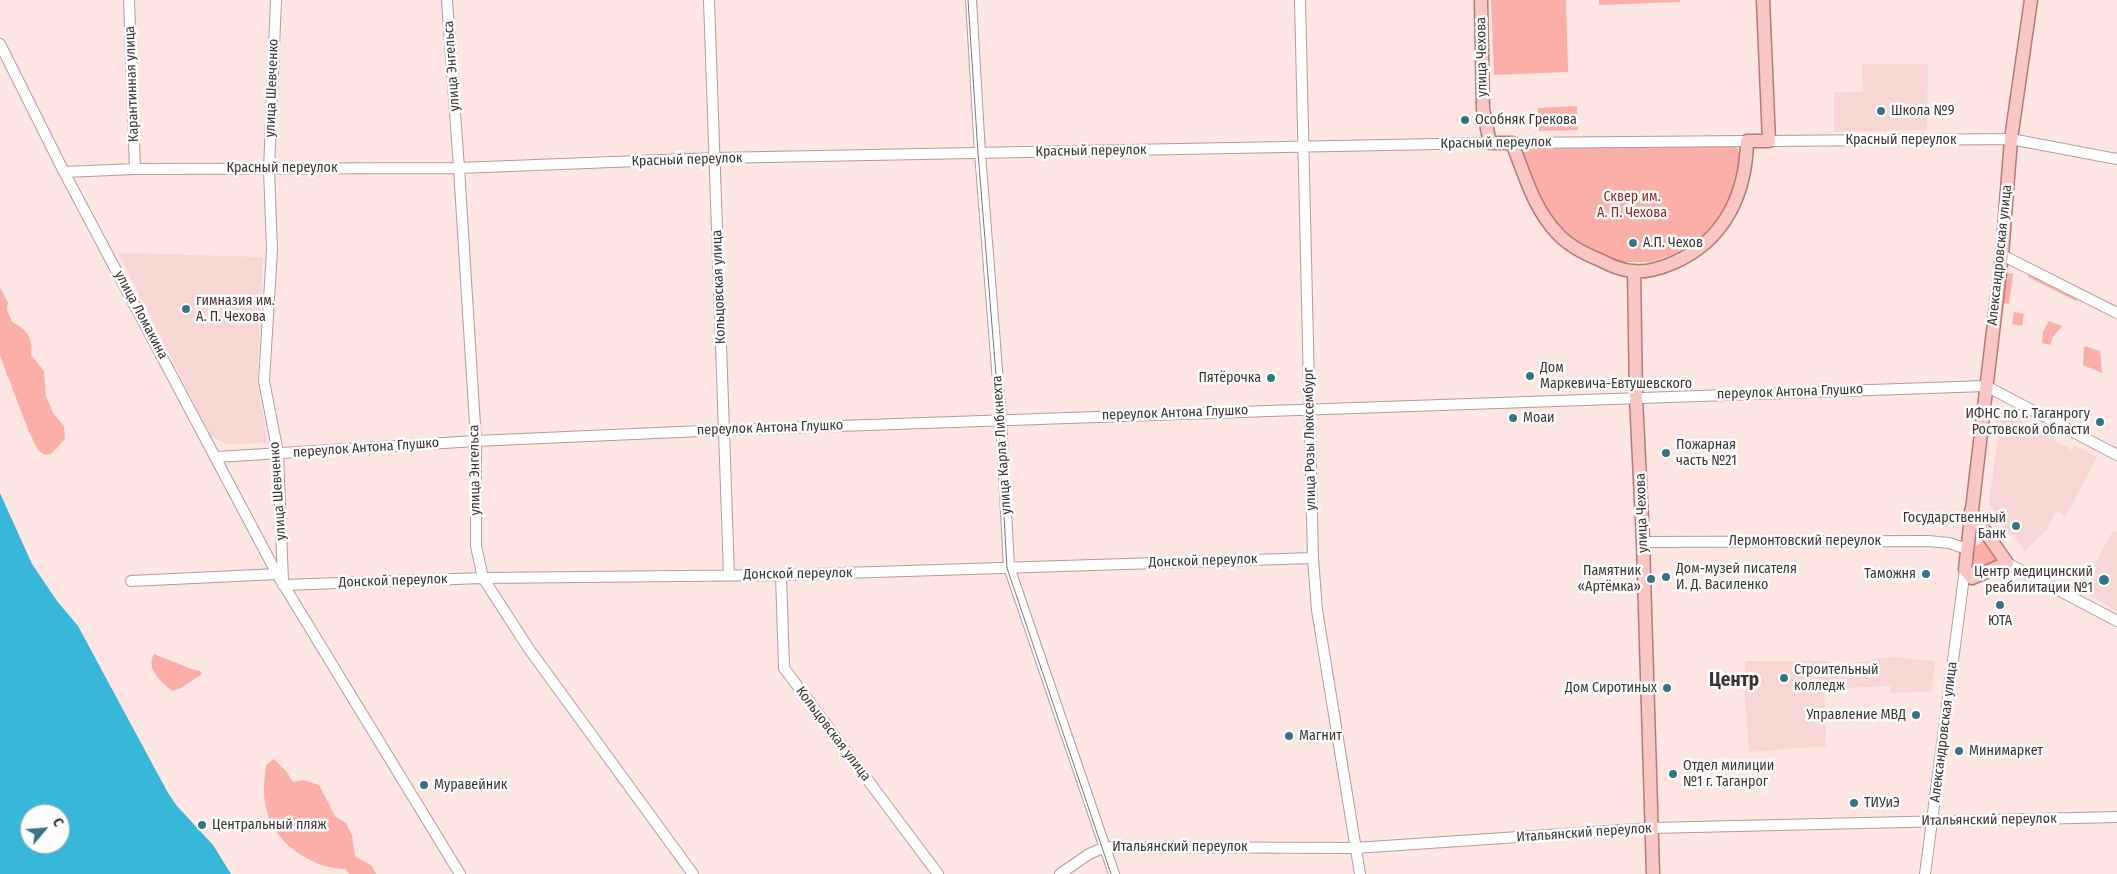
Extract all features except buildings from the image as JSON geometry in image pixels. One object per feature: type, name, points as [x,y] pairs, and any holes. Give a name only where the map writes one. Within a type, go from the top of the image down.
[{"type":"main road","name":"улица Чехова","points":[[1481,0],[1483,109],[1490,143]]},
{"type":"main road","points":[[1763,0],[1768,141]]},
{"type":"main road","name":"Александровская улица","points":[[1965,569],[2002,255],[2011,139],[2031,0]]},
{"type":"main road","name":"Красный переулок","points":[[1747,141],[1768,141]]},
{"type":"main road","points":[[1512,143],[1529,188],[1548,222],[1559,235],[1587,255],[1615,267],[1634,271],[1667,266],[1684,258],[1713,237],[1729,215],[1740,191],[1745,173],[1747,141]]},
{"type":"main road","name":"Красный переулок","points":[[1490,143],[1512,143]]},
{"type":"main road","name":"улица Чехова","points":[[1634,271],[1636,397],[1643,542],[1653,874]]},
{"type":"main road","points":[[1965,569],[1972,578],[2007,564],[1971,511]]},
{"type":"main road","points":[[1967,544],[1976,533],[1981,532],[1986,535]]},
{"type":"street","name":"Карантинная улица","points":[[129,0],[135,169]]},
{"type":"street","name":"улица Шевченко","points":[[276,0],[269,169],[272,250],[264,381],[278,453],[283,585],[460,874]]},
{"type":"street","name":"улица Энгельса","points":[[446,0],[459,168],[476,440],[476,546],[483,578],[530,649],[693,874]]},
{"type":"street","name":"Кольцовская улица","points":[[709,0],[729,575]]},
{"type":"street","name":"улица Карла Либкнехта","points":[[971,0],[980,153],[1001,420],[1010,568],[1114,874]]},
{"type":"street","name":"улица Розы Люксембург","points":[[1300,0],[1313,558],[1317,610],[1360,874]]},
{"type":"street","name":"улица Ломакина","points":[[0,44],[64,172],[283,585]]},
{"type":"street","name":"Красный переулок","points":[[1768,141],[2011,139],[2117,159]]},
{"type":"street","name":"Красный переулок","points":[[1512,143],[1747,141]]},
{"type":"street","name":"Красный переулок","points":[[64,172],[135,169],[459,168],[715,158],[1490,143]]},
{"type":"street","points":[[2002,255],[2117,313]]},
{"type":"street","name":"переулок Антона Глушко","points":[[216,457],[476,440],[724,430],[1309,408],[1986,386],[2117,455]]},
{"type":"street","name":"Лермонтовский переулок","points":[[1643,542],[1928,541],[1967,544]]},
{"type":"street","name":"Донской переулок","points":[[283,585],[483,578],[781,575],[1313,558]]},
{"type":"street","points":[[2007,564],[2117,621]]},
{"type":"street","name":"Александровская улица","points":[[1925,874],[1965,569]]},
{"type":"street","points":[[131,581],[277,574]]},
{"type":"street","name":"Кольцовская улица","points":[[781,575],[784,668],[938,874]]},
{"type":"street","points":[[1962,589],[1977,577]]},
{"type":"street","name":"Итальянский переулок","points":[[1060,874],[1088,854],[1105,847],[1355,848],[1652,828],[2117,817]]},
{"type":"shaded area","name":"Школа №9","points":[[1862,64],[1928,64],[1927,130],[1834,132],[1834,92],[1863,92]]},
{"type":"shaded area","points":[[118,253],[263,257],[257,382],[268,443],[226,444],[211,436]]},
{"type":"shaded area","points":[[2019,415],[2024,417],[2023,422],[2072,450],[2074,445],[2097,457],[2065,518],[2061,513],[2055,512],[2048,529],[2025,551],[2011,533],[2009,535],[2001,526],[2003,523],[1989,504],[2000,420]]},
{"type":"shaded area","name":"Центр медицинский реабилитации №1","points":[[2113,531],[2117,533],[2117,611],[2083,592],[2097,568],[2094,565]]},
{"type":"shaded area","points":[[1887,657],[1935,661],[1932,692],[1890,693],[1890,686],[1824,689],[1826,746],[1749,752],[1745,700],[1745,661],[1830,661],[1830,666]]},
{"type":"green space","points":[[1491,0],[1566,0],[1568,72],[1494,75]]},
{"type":"green space","points":[[1599,0],[1680,0],[1680,2],[1599,5]]},
{"type":"green space","points":[[1577,106],[1578,130],[1539,131],[1538,108]]},
{"type":"green space","name":"Сквер им. А. П. Чехова","points":[[1735,145],[1738,149],[1740,160],[1732,196],[1724,214],[1712,228],[1693,244],[1675,254],[1650,262],[1616,262],[1576,245],[1545,213],[1522,157],[1523,152],[1528,148]]},
{"type":"green space","points":[[2004,272],[2013,274],[2009,304],[2000,302]]},
{"type":"green space","points":[[2030,273],[2078,298],[2076,301],[2028,277]]},
{"type":"green space","points":[[0,288],[8,302],[7,310],[12,322],[25,331],[30,339],[31,355],[44,371],[46,396],[53,413],[64,426],[65,439],[51,454],[45,455],[38,450],[29,432],[0,356]]},
{"type":"green space","points":[[2014,312],[2024,314],[2022,326],[2012,324]]},
{"type":"green space","points":[[2049,321],[2062,326],[2053,337],[2050,345],[2042,343],[2043,332]]},
{"type":"green space","points":[[2084,346],[2100,351],[2102,373],[2083,365]]},
{"type":"green space","points":[[1984,541],[1998,560],[1977,570],[1973,564],[1975,546]]},
{"type":"green space","points":[[154,654],[200,671],[202,674],[181,688],[172,691],[153,670],[152,660]]},
{"type":"green space","points":[[274,759],[286,771],[293,782],[303,780],[319,785],[335,816],[346,823],[352,835],[355,856],[372,866],[376,874],[349,874],[346,869],[322,865],[299,854],[280,837],[268,815],[264,796],[266,765]]},
{"type":"water","points":[[0,493],[32,564],[57,601],[78,626],[168,793],[177,806],[213,845],[231,874],[0,874]]},
{"type":"tram line","points":[[968,0],[996,375],[1007,568],[1111,874]]},
{"type":"place","name":"Школа №9","points":[[1881,111]]},
{"type":"place","name":"Особняк Грекова","points":[[1465,120]]},
{"type":"place","name":"А.П. Чехов","points":[[1633,243]]},
{"type":"place","name":"гимназия им. А. П. Чехова","points":[[186,309]]},
{"type":"place","name":"Дом Маркевича-Евтушевского","points":[[1530,376]]},
{"type":"place","name":"Пятёрочка","points":[[1271,378]]},
{"type":"place","name":"Моаи","points":[[1513,418]]},
{"type":"place","name":"ИФНС по г. Таганрогу Ростовской области","points":[[2100,422]]},
{"type":"place","name":"Пожарная часть №21","points":[[1666,453]]},
{"type":"place","name":"Государственный Банк","points":[[2016,526]]},
{"type":"place","name":"Таможня","points":[[1926,574]]},
{"type":"place","name":"Дом-музей писателя И. Д. Василенко","points":[[1666,577]]},
{"type":"place","name":"Памятник «Артёмка»","points":[[1651,579]]},
{"type":"place","name":"Центр медицинский реабилитации №1","points":[[2104,580]]},
{"type":"place","name":"ЮТА","points":[[2000,605]]},
{"type":"place","name":"Строительный колледж","points":[[1784,678]]},
{"type":"place","name":"Дом Сиротиных","points":[[1667,688]]},
{"type":"place","name":"Управление МВД","points":[[1916,715]]},
{"type":"place","name":"Магнит","points":[[1289,736]]},
{"type":"place","name":"Минимаркет","points":[[1959,751]]},
{"type":"place","name":"Отдел милиции №1 г. Таганрог","points":[[1673,774]]},
{"type":"place","name":"Муравейник","points":[[424,785]]},
{"type":"place","name":"ТИУиЭ","points":[[1854,803]]},
{"type":"place","name":"Центральный пляж","points":[[202,825]]},
{"type":"district","name":"Центр","points":[[1734,681]]}]
